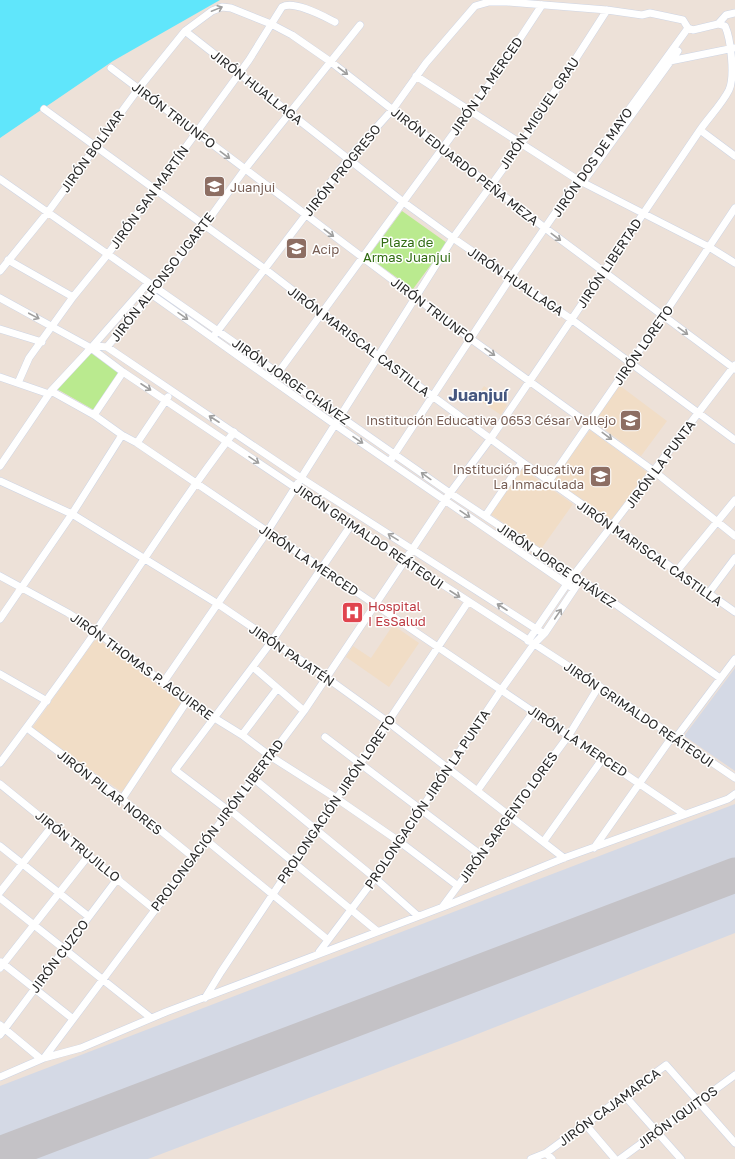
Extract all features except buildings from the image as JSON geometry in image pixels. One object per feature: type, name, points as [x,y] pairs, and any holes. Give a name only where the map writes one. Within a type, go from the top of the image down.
[{"type":"street","name":"JIRÓN PROGRESO","points":[[213,337],[349,158],[392,109],[416,76],[475,6],[489,2],[542,5]]},
{"type":"street","name":"JIRÓN SAN MARTÍN","points":[[18,383],[29,358],[73,297],[108,254],[196,133],[239,73],[280,10],[286,5],[299,6],[335,22]]},
{"type":"street","points":[[542,5],[607,10],[642,15],[650,13],[683,20],[690,29],[722,25],[721,18],[735,13]]},
{"type":"street","name":"JIRÓN LA MERCED","points":[[276,376],[402,201],[443,149],[494,78],[542,5]]},
{"type":"street","name":"JIRÓN EDUARDO PEÑA MEZA","points":[[185,31],[212,11],[222,6],[231,8],[271,24],[292,35],[331,62],[489,186],[603,272],[734,367]]},
{"type":"street","name":"JIRÓN MIGUEL GRAU","points":[[163,683],[267,532],[415,296],[489,186],[521,144],[607,10]]},
{"type":"street","name":"JIRÓN ALFONSO UGARTE","points":[[91,348],[96,346],[107,347],[153,291],[204,226],[245,169],[360,25]]},
{"type":"street","name":"JIRÓN LIBERTAD","points":[[413,550],[450,494],[491,438],[700,130],[729,90],[733,49],[722,25]]},
{"type":"street","name":"JIRÓN DOS DE MAYO","points":[[390,461],[545,228],[581,181],[690,29]]},
{"type":"street","name":"JIRÓN HUALLAGA","points":[[185,31],[402,201],[630,362],[735,440]]},
{"type":"street","name":"JIRÓN BOLÍVAR","points":[[0,272],[8,260],[48,212],[139,88],[185,31]]},
{"type":"street","points":[[667,62],[733,49]]},
{"type":"street","name":"JIRÓN TRIUNFO","points":[[112,68],[362,258],[472,339],[589,422],[655,472],[735,536]]},
{"type":"street","points":[[416,76],[581,181],[709,247],[735,263]]},
{"type":"street","name":"JIRÓN MARISCAL CASTILLA","points":[[44,109],[265,269],[378,356],[548,481],[735,612]]},
{"type":"street","points":[[700,130],[735,156]]},
{"type":"street","name":"JIRÓN JORGE CHÁVEZ","points":[[0,179],[148,283],[153,291],[213,337],[340,415],[450,494],[486,516],[577,578],[720,678]]},
{"type":"street","name":"JIRÓN LORETO","points":[[548,481],[663,316],[735,208]]},
{"type":"street","points":[[8,260],[73,297]]},
{"type":"street","points":[[0,466],[50,392],[148,283]]},
{"type":"street","name":"JIRÓN JORGE CHÁVEZ","points":[[153,291],[218,330],[334,424],[390,461],[574,589]]},
{"type":"street","name":"JIRÓN GRIMALDO REÁTEGUI","points":[[0,298],[91,348],[123,372],[295,488],[599,686],[735,778]]},
{"type":"street","points":[[0,329],[42,342]]},
{"type":"street","name":"JIRÓN GRIMALDO REÁTEGUI","points":[[107,347],[301,478],[544,634]]},
{"type":"street","name":"JIRÓN LA PUNTA","points":[[531,643],[544,634],[574,589],[577,578],[612,527],[734,367]]},
{"type":"street","points":[[94,415],[123,372]]},
{"type":"street","name":"JIRÓN LA MERCED","points":[[0,377],[50,392],[94,415],[534,711],[684,814]]},
{"type":"street","points":[[137,443],[172,392]]},
{"type":"street","points":[[0,763],[96,631],[144,557],[234,432]]},
{"type":"street","points":[[0,619],[72,514],[122,435]]},
{"type":"street","points":[[486,516],[522,462]]},
{"type":"street","name":"JIRÓN PAJATÉN","points":[[0,481],[72,514],[218,604],[327,678],[388,722],[477,792],[544,840],[564,858]]},
{"type":"street","points":[[676,572],[735,500]]},
{"type":"street","points":[[351,525],[272,641],[175,770],[229,810],[377,931]]},
{"type":"street","name":"PROLONGACIÓN JIRÓN LIBERTAD","points":[[42,1059],[304,711],[413,550]]},
{"type":"street","points":[[708,594],[735,558]]},
{"type":"street","name":"JIRÓN THOMAS P. AGUIRRE","points":[[0,576],[68,613],[96,631],[187,701],[242,735],[270,756],[336,798],[400,842],[458,886]]},
{"type":"street","name":"JIRÓN LA PUNTA","points":[[531,643],[535,628],[567,584],[577,578]]},
{"type":"street","name":"PROLONGACIÓN JIRÓN LORETO","points":[[205,998],[295,863],[336,798],[468,602]]},
{"type":"street","name":"PROLONGACIÓN JIRÓN LA PUNTA","points":[[318,953],[375,878],[400,842],[420,809],[531,643]]},
{"type":"street","points":[[594,848],[640,783],[735,659]]},
{"type":"street","points":[[253,667],[304,711]]},
{"type":"street","points":[[0,674],[46,701]]},
{"type":"street","name":"JIRÓN SARGENTO LORES","points":[[443,907],[569,735],[599,686]]},
{"type":"street","points":[[242,735],[277,689]]},
{"type":"street","points":[[122,799],[187,701]]},
{"type":"street","points":[[477,792],[534,711]]},
{"type":"street","name":"JIRÓN PILAR NORES","points":[[26,728],[122,799],[193,857]]},
{"type":"street","points":[[325,736],[480,856]]},
{"type":"street","points":[[544,840],[603,758]]},
{"type":"street","points":[[253,778],[375,878],[418,916]]},
{"type":"street","name":"JIRÓN TRUJILLO","points":[[0,784],[53,825],[154,909]]},
{"type":"street","points":[[0,1077],[42,1059],[81,1048],[151,1018],[318,953],[443,907],[564,858],[728,798],[735,794]]},
{"type":"street","points":[[0,892],[24,864],[53,825]]},
{"type":"street","points":[[206,840],[328,940]]},
{"type":"street","points":[[0,846],[88,916]]},
{"type":"street","points":[[73,1019],[35,988],[1,964],[35,925],[89,855]]},
{"type":"street","name":"JIRÓN CUZCO","points":[[2,1030],[65,950],[88,916],[118,878]]},
{"type":"street","points":[[0,898],[151,1018]]},
{"type":"street","points":[[2,1030],[42,1059]]},
{"type":"street","name":"JIRÓN CAJAMARCA","points":[[530,1159],[546,1153],[666,1065],[698,1102]]},
{"type":"street","name":"JIRÓN IQUITOS","points":[[620,1159],[735,1075]]},
{"type":"street","points":[[625,1096],[682,1159]]},
{"type":"street","points":[[698,1102],[733,1138]]},
{"type":"street","points":[[586,1125],[615,1159]]},
{"type":"street","points":[[546,1153],[552,1159]]},
{"type":"shaded area","name":"Institución Educativa 0653 César Vallejo","points":[[619,385],[667,421],[641,456],[596,423],[596,419]]},
{"type":"shaded area","points":[[484,386],[490,390],[489,392],[507,405],[501,415],[476,398]]},
{"type":"shaded area","name":"Institución Educativa La Inmaculada","points":[[590,430],[647,472],[610,522],[553,480]]},
{"type":"shaded area","points":[[521,468],[573,504],[541,549],[489,513]]},
{"type":"shaded area","points":[[393,625],[419,643],[389,687],[346,657],[353,646],[371,658]]},
{"type":"shaded area","points":[[99,640],[181,703],[122,792],[34,730],[33,727],[94,641]]},
{"type":"shaded area","points":[[735,668],[735,771],[684,736]]},
{"type":"shaded area","points":[[735,804],[735,933],[470,1037],[148,1159],[0,1159],[0,1086]]},
{"type":"green space","name":"Plaza de Armas Juanjui","points":[[402,211],[447,243],[413,289],[368,257]]},
{"type":"green space","points":[[91,353],[119,373],[94,410],[57,389]]},
{"type":"water","points":[[0,0],[220,0],[113,61],[0,138]]},
{"type":"runway","points":[[0,1154],[735,875]]},
{"type":"place","name":"Juanjui","points":[[215,187]]},
{"type":"place","name":"Acip","points":[[297,249]]},
{"type":"place","name":"Institución Educativa 0653 César Vallejo","points":[[631,420]]},
{"type":"place","name":"Institución Educativa La Inmaculada","points":[[600,476]]},
{"type":"place","name":"Hospital I EsSalud","points":[[352,613]]},
{"type":"district","name":"Juanjuí","points":[[478,394]]}]
